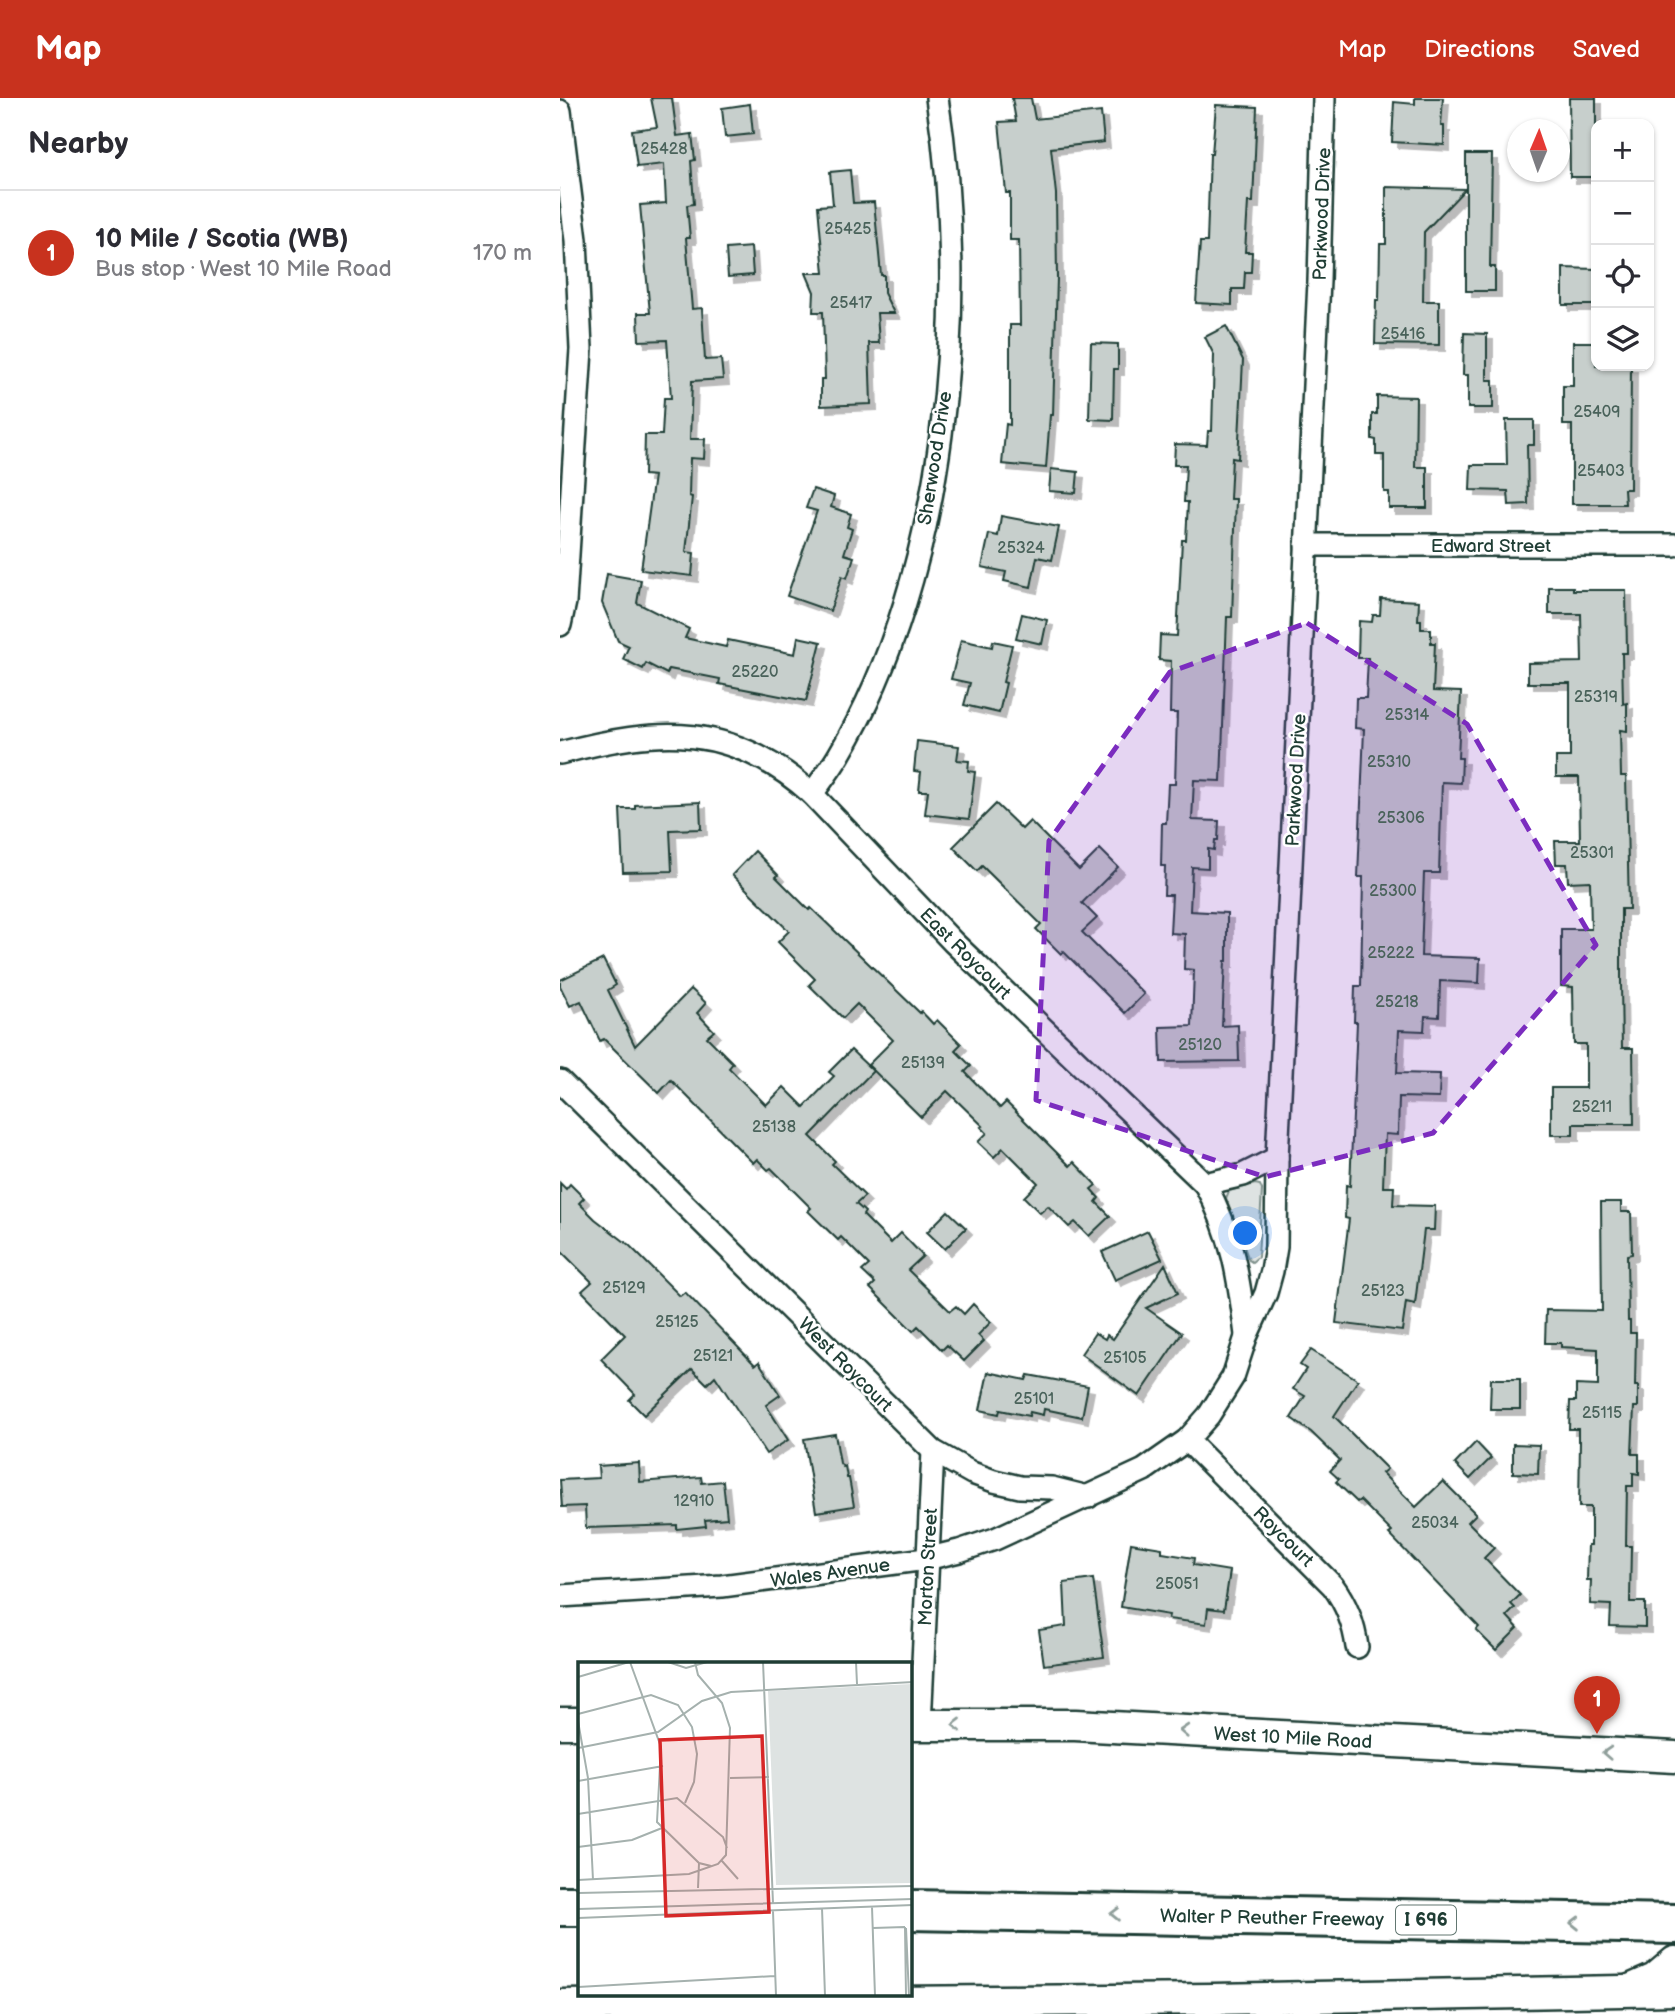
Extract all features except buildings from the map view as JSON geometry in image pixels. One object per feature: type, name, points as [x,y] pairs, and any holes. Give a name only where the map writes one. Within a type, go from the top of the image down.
[{"type":"highway","points":[[560,1906],[578,1906]]},
{"type":"highway","name":"Walter P Reuther Freeway","points":[[912,1910],[1675,1924]]},
{"type":"main road","points":[[560,1723],[578,1723]]},
{"type":"main road","name":"West 10 Mile Road","points":[[915,1725],[1075,1725],[1671,1760]]},
{"type":"main road","points":[[560,2005],[1622,1993],[1674,1973]]},
{"type":"street","name":"Sherwood Drive","points":[[812,794],[839,756],[878,675],[909,587],[929,504],[949,360],[951,305],[950,222],[944,140],[937,98]]},
{"type":"street","name":"Parkwood Drive","points":[[1187,1440],[1209,1415],[1233,1377],[1246,1337],[1266,1293],[1276,1235],[1277,1158],[1319,281],[1324,98]]},
{"type":"street","points":[[560,111],[576,240],[565,602],[560,625]]},
{"type":"street","name":"Edward Street","points":[[1306,545],[1675,545]]},
{"type":"street","name":"East Roycourt","points":[[560,753],[639,736],[691,735],[740,748],[771,762],[791,776],[812,794],[953,942],[1205,1184],[1230,1237],[1239,1276],[1246,1337]]},
{"type":"street","name":"West Roycourt","points":[[560,1082],[933,1451],[972,1473],[994,1481],[1020,1487],[1052,1488],[1088,1497]]},
{"type":"street","points":[[1205,1184],[1243,1175],[1277,1158]]},
{"type":"street","points":[[1088,1497],[1144,1470],[1187,1440]]},
{"type":"street","name":"Roycourt","points":[[1187,1440],[1333,1586],[1350,1616],[1357,1647]]},
{"type":"street","name":"Morton Street","points":[[915,1725],[933,1451]]},
{"type":"street","name":"Wales Avenue","points":[[560,1596],[722,1586],[926,1559],[959,1552],[995,1539],[1088,1497]]},
{"type":"highlighted area","points":[[1307,623],[1467,724],[1596,945],[1433,1133],[1265,1177],[1036,1100],[1049,841],[1170,672]]},
{"type":"shaded area","points":[[1260,1185],[1262,1190],[1258,1257],[1252,1262],[1226,1198],[1229,1191]]},
{"type":"place","name":"10 Mile / Scotia (WB)","points":[[1597,1734]]}]
